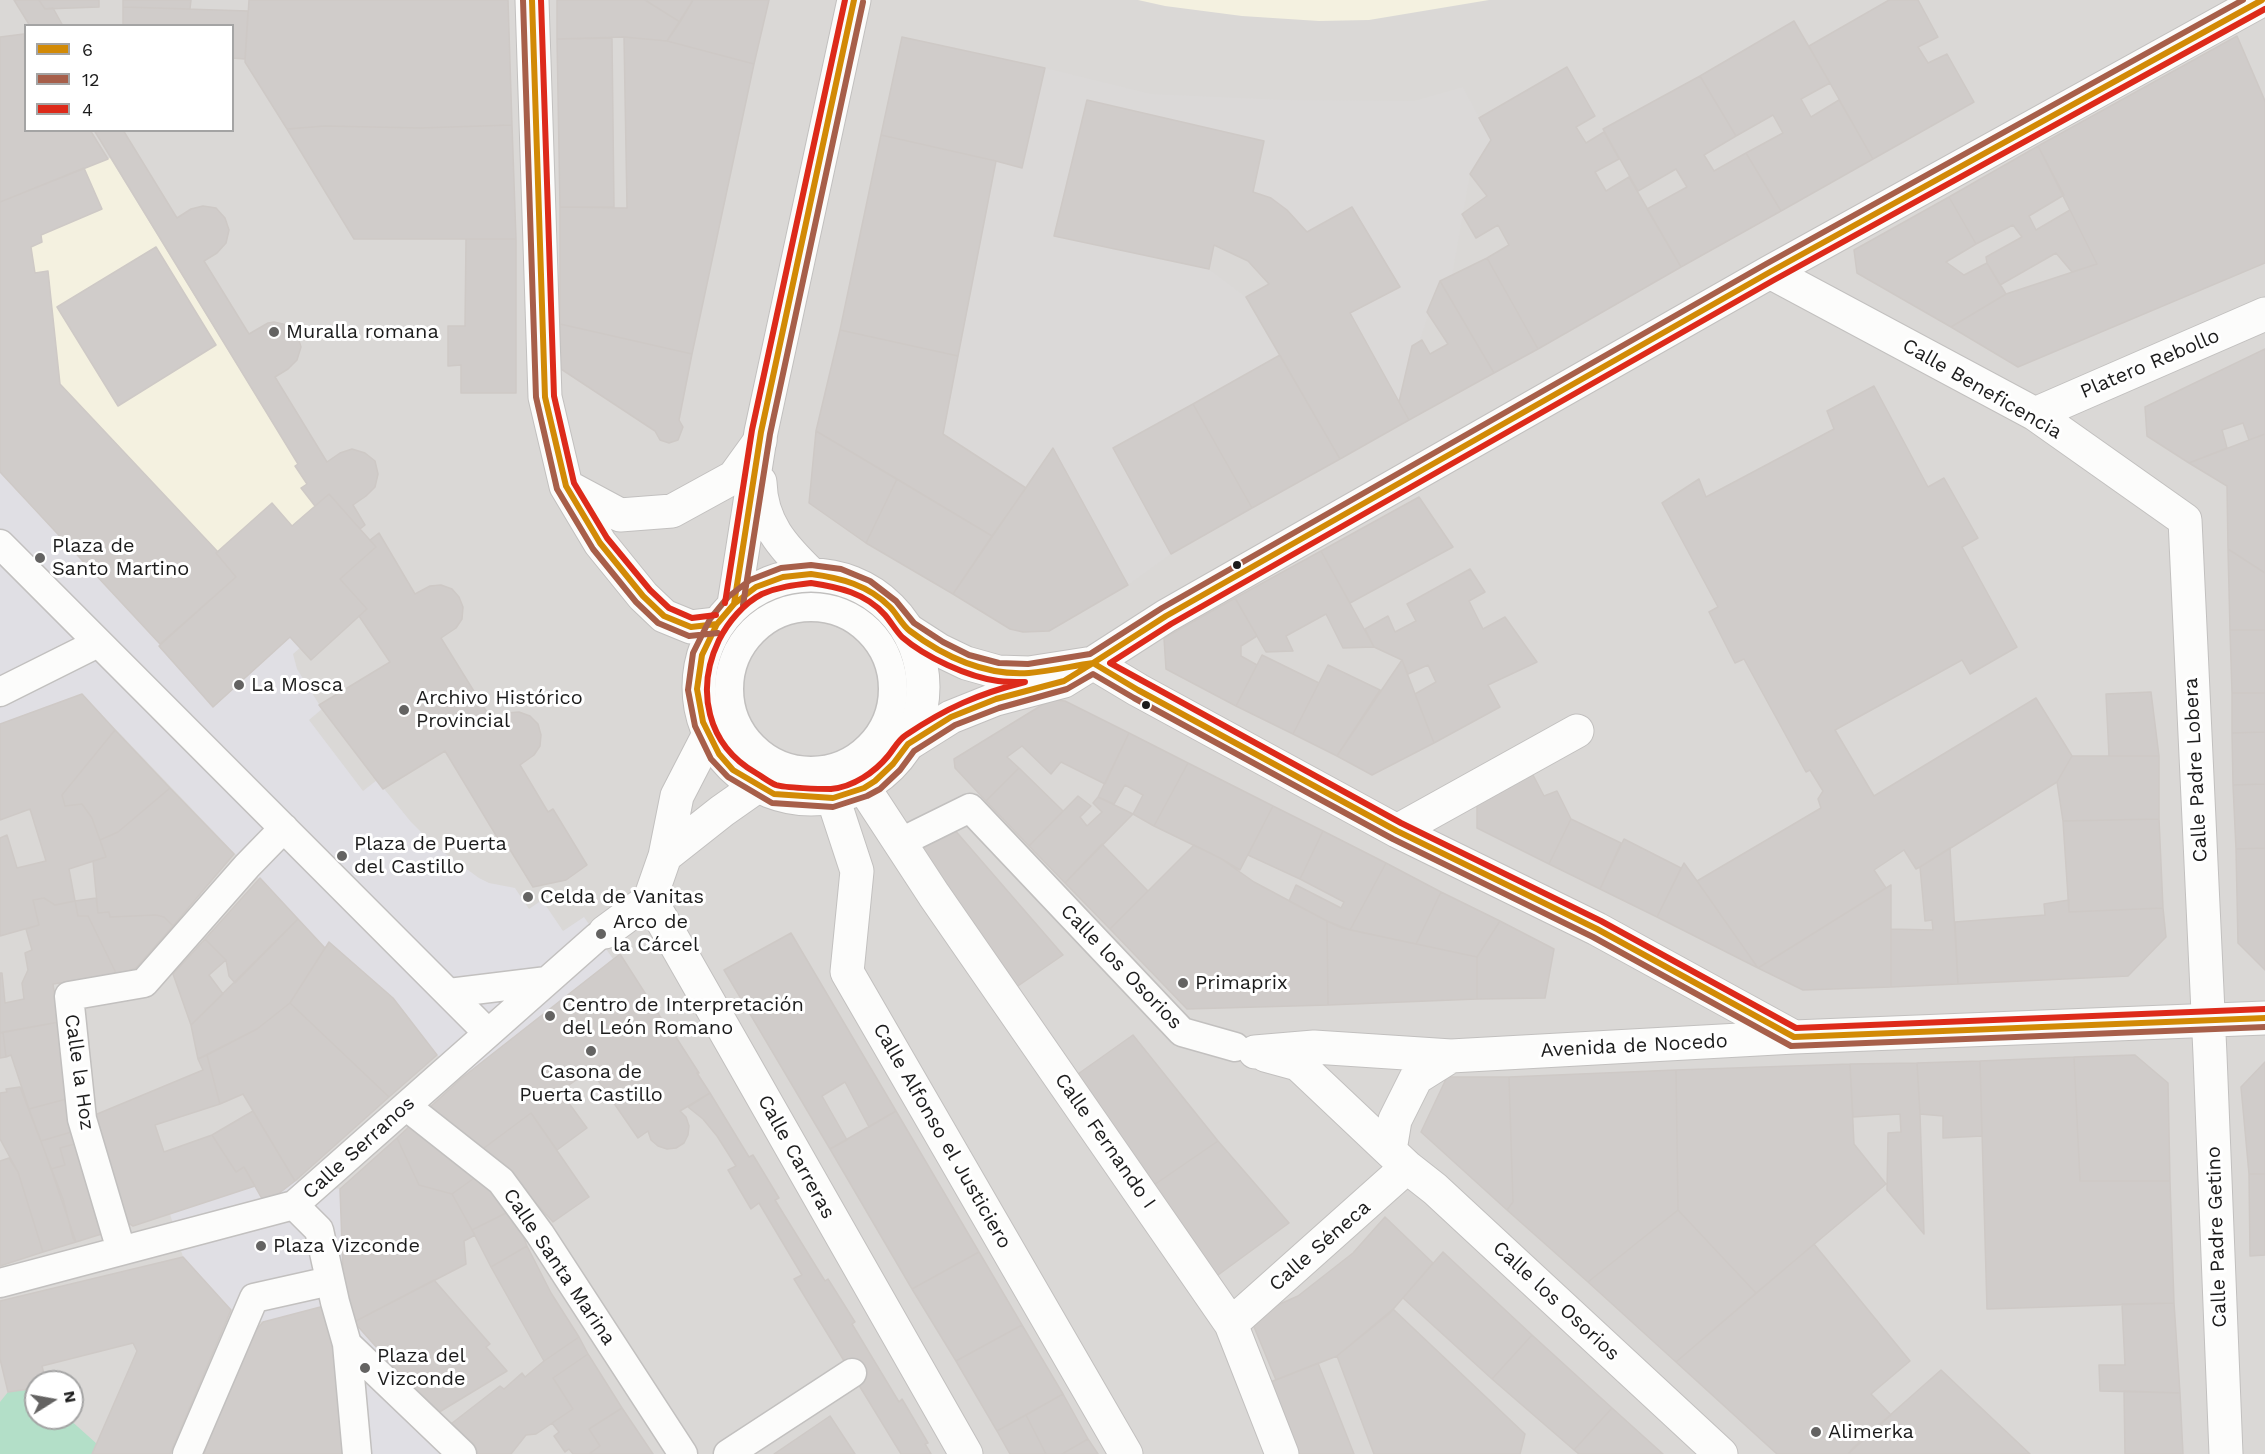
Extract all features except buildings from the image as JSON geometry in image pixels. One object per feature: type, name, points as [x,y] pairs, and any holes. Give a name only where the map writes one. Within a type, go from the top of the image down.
[{"type":"street","points":[[532,0],[545,397],[566,486],[600,543],[643,596],[664,616],[691,627],[725,614],[756,587],[783,578],[811,574],[840,578],[867,589],[890,607],[908,630],[919,658],[924,687],[920,716],[908,744],[894,764],[864,788],[833,798],[774,794],[733,770],[719,754],[703,722],[697,688],[702,655],[725,614],[854,0]]},
{"type":"street","points":[[908,744],[951,717],[996,699],[1064,681],[1174,612],[1770,272],[2262,0]]},
{"type":"street","name":"Calle Beneficencia","points":[[1770,272],[2035,414],[2184,520]]},
{"type":"street","name":"Platero Rebollo","points":[[2035,414],[2265,314]]},
{"type":"street","points":[[566,486],[620,515],[672,511],[734,477],[760,441]]},
{"type":"street","points":[[760,441],[761,499],[769,521],[783,546],[811,574]]},
{"type":"street","name":"Calle Padre Lobera","points":[[2184,520],[2208,1020]]},
{"type":"street","points":[[0,544],[488,1032]]},
{"type":"street","points":[[813,607],[836,610],[856,620],[873,635],[886,655],[892,677],[892,702],[884,726],[870,746],[850,761],[826,770],[801,771],[778,764],[758,752],[744,736],[733,716],[729,694],[730,671],[751,633],[768,618],[789,609],[813,607]]},
{"type":"street","points":[[908,630],[939,650],[966,663],[998,672],[1029,673],[1094,663],[1138,690],[1397,831],[1597,929],[1794,1037]]},
{"type":"street","points":[[0,692],[98,643]]},
{"type":"street","points":[[1397,831],[1577,731]]},
{"type":"street","points":[[650,899],[665,856],[677,796],[709,734]]},
{"type":"street","points":[[665,856],[722,810],[759,785]]},
{"type":"street","name":"Calle Fernando I","points":[[864,788],[899,843],[1231,1324],[1282,1454]]},
{"type":"street","name":"Calle Alfonso el Justiciero","points":[[833,798],[857,870],[847,972],[1126,1454]]},
{"type":"street","name":"Calle los Osorios","points":[[899,843],[969,808],[1182,1032],[1298,1064],[1721,1454]]},
{"type":"street","name":"Calle la Hoz","points":[[121,1250],[82,1119],[69,996],[144,983],[247,866],[284,828]]},
{"type":"street","name":"Calle Serranos","points":[[0,1283],[294,1205],[601,934],[650,899]]},
{"type":"street","name":"Calle Carreras","points":[[650,899],[966,1454]]},
{"type":"street","points":[[448,993],[547,981]]},
{"type":"street","name":"Avenida de Nocedo","points":[[1245,1049],[1314,1047],[1451,1056],[1794,1037],[2265,1018]]},
{"type":"street","name":"Calle Padre Getino","points":[[2208,1020],[2226,1454]]},
{"type":"street","points":[[1399,1158],[1395,1120],[1416,1078],[1451,1056]]},
{"type":"street","name":"Calle Santa Marina","points":[[406,1106],[501,1180],[546,1244],[683,1454]]},
{"type":"street","name":"Calle Séneca","points":[[1231,1324],[1399,1158]]},
{"type":"street","points":[[294,1205],[319,1230],[332,1292],[347,1344],[357,1454]]},
{"type":"street","points":[[187,1454],[255,1298],[332,1292]]},
{"type":"street","points":[[347,1344],[462,1454]]},
{"type":"street","points":[[728,1454],[852,1373]]},
{"type":"shaded area","points":[[0,0],[2265,0],[2265,1454],[0,1454]]},
{"type":"shaded area","points":[[1138,0],[1489,0],[1369,20],[1319,21],[1242,16],[1165,6]]},
{"type":"shaded area","points":[[1045,68],[1151,94],[1285,100],[1414,101],[1463,87],[1491,140],[1470,174],[1452,276],[1440,281],[1399,402],[1350,313],[1400,287],[1352,207],[1307,232],[1287,210],[1253,192],[1264,141],[1086,100],[1054,236],[1209,269],[1246,297],[1280,355],[1113,448],[1171,554],[1128,585],[1053,448],[1026,488],[943,434],[996,161],[1022,168]]},
{"type":"shaded area","points":[[110,158],[298,464],[295,466],[307,484],[302,488],[315,506],[292,526],[272,503],[216,553],[236,577],[160,644],[0,472],[0,202]]},
{"type":"shaded area","name":"Plaza de Puerta del Castillo","points":[[0,472],[160,644],[159,647],[213,707],[290,637],[300,648],[293,654],[297,669],[322,709],[309,720],[363,791],[377,780],[411,822],[435,846],[479,878],[489,883],[515,888],[529,909],[542,900],[563,931],[584,917],[613,959],[463,1077],[437,1055],[393,998],[329,942],[325,948],[82,694],[0,724]]},
{"type":"shaded area","name":"Plaza Vizconde","points":[[295,1181],[340,1189],[343,1273],[354,1322],[447,1427],[476,1454],[347,1454],[328,1306],[263,1322],[231,1310],[183,1257],[170,1214],[255,1186],[265,1203]]},
{"type":"green space","points":[[24,1390],[24,1430],[81,1430],[97,1444],[92,1454],[0,1454],[0,1402],[8,1392]]},
{"type":"transit line","name":"12","points":[[523,0],[536,397],[557,489],[593,549],[636,602],[658,623],[689,636],[718,633]]},
{"type":"transit line","name":"6","points":[[532,0],[545,397],[566,486],[600,543],[643,596],[664,616],[691,627],[717,624]]},
{"type":"transit line","name":"4","points":[[541,0],[554,396],[574,483],[607,538],[650,590],[669,608],[692,618],[716,615]]},
{"type":"transit line","name":"4","points":[[725,603],[752,430],[845,0]]},
{"type":"transit line","name":"6","points":[[734,604],[761,432],[854,0]]},
{"type":"transit line","name":"12","points":[[2243,0],[1766,264],[1162,608],[1090,654],[1028,664],[999,663],[969,655],[943,642],[914,623],[896,601],[870,581],[841,569],[811,565],[781,568],[750,580],[728,597],[710,619],[693,653],[688,690],[695,726],[711,759],[728,777],[772,803],[833,807],[867,796],[880,789],[900,770],[914,751],[955,725],[999,708],[1067,689],[1093,674],[1393,839],[1593,937],[1791,1046],[2265,1027]]},
{"type":"transit line","name":"6","points":[[1093,663],[1166,616],[1770,272],[2262,0]]},
{"type":"transit line","name":"12","points":[[743,605],[770,434],[863,2]]},
{"type":"transit line","name":"4","points":[[2265,9],[1774,280],[1171,624],[1110,663],[1401,823],[1601,921],[1796,1028],[2265,1009]]},
{"type":"transit line","name":"6","points":[[811,574],[843,580],[873,593],[893,610],[907,629],[951,657],[981,668],[1029,673],[1093,663],[1064,681],[996,699],[951,717],[908,744],[893,764],[864,788],[833,798],[774,794],[733,770],[719,754],[703,722],[697,689],[702,655],[717,624],[734,604],[756,587],[783,577],[811,574]]},
{"type":"transit line","name":"4","points":[[811,583],[851,592],[869,601],[885,615],[902,637],[922,652],[947,665],[986,679],[1025,682],[977,697],[935,717],[903,737],[883,762],[855,782],[831,789],[776,785],[739,761],[716,732],[707,697],[708,678],[719,640],[727,626],[743,608],[762,594],[811,583]]},
{"type":"transit line","name":"6","points":[[1093,663],[1138,690],[1397,831],[1597,929],[1794,1037],[2265,1018]]},
{"type":"place","name":"Muralla romana","points":[[274,332]]},
{"type":"place","name":"Plaza de Santo Martino","points":[[40,558]]},
{"type":"place","name":"La Mosca","points":[[239,685]]},
{"type":"place","name":"Archivo Histórico Provincial","points":[[404,710]]},
{"type":"place","name":"Plaza de Puerta del Castillo","points":[[342,856]]},
{"type":"place","name":"Celda de Vanitas","points":[[528,897]]},
{"type":"place","name":"Arco de la Cárcel","points":[[601,934]]},
{"type":"place","name":"Primaprix","points":[[1183,983]]},
{"type":"place","name":"Centro de Interpretación del León Romano","points":[[550,1016]]},
{"type":"place","name":"Casona de Puerta Castillo","points":[[591,1051]]},
{"type":"place","name":"Plaza Vizconde","points":[[261,1246]]},
{"type":"place","name":"Plaza del Vizconde","points":[[365,1368]]},
{"type":"place","name":"Alimerka","points":[[1816,1432]]}]
